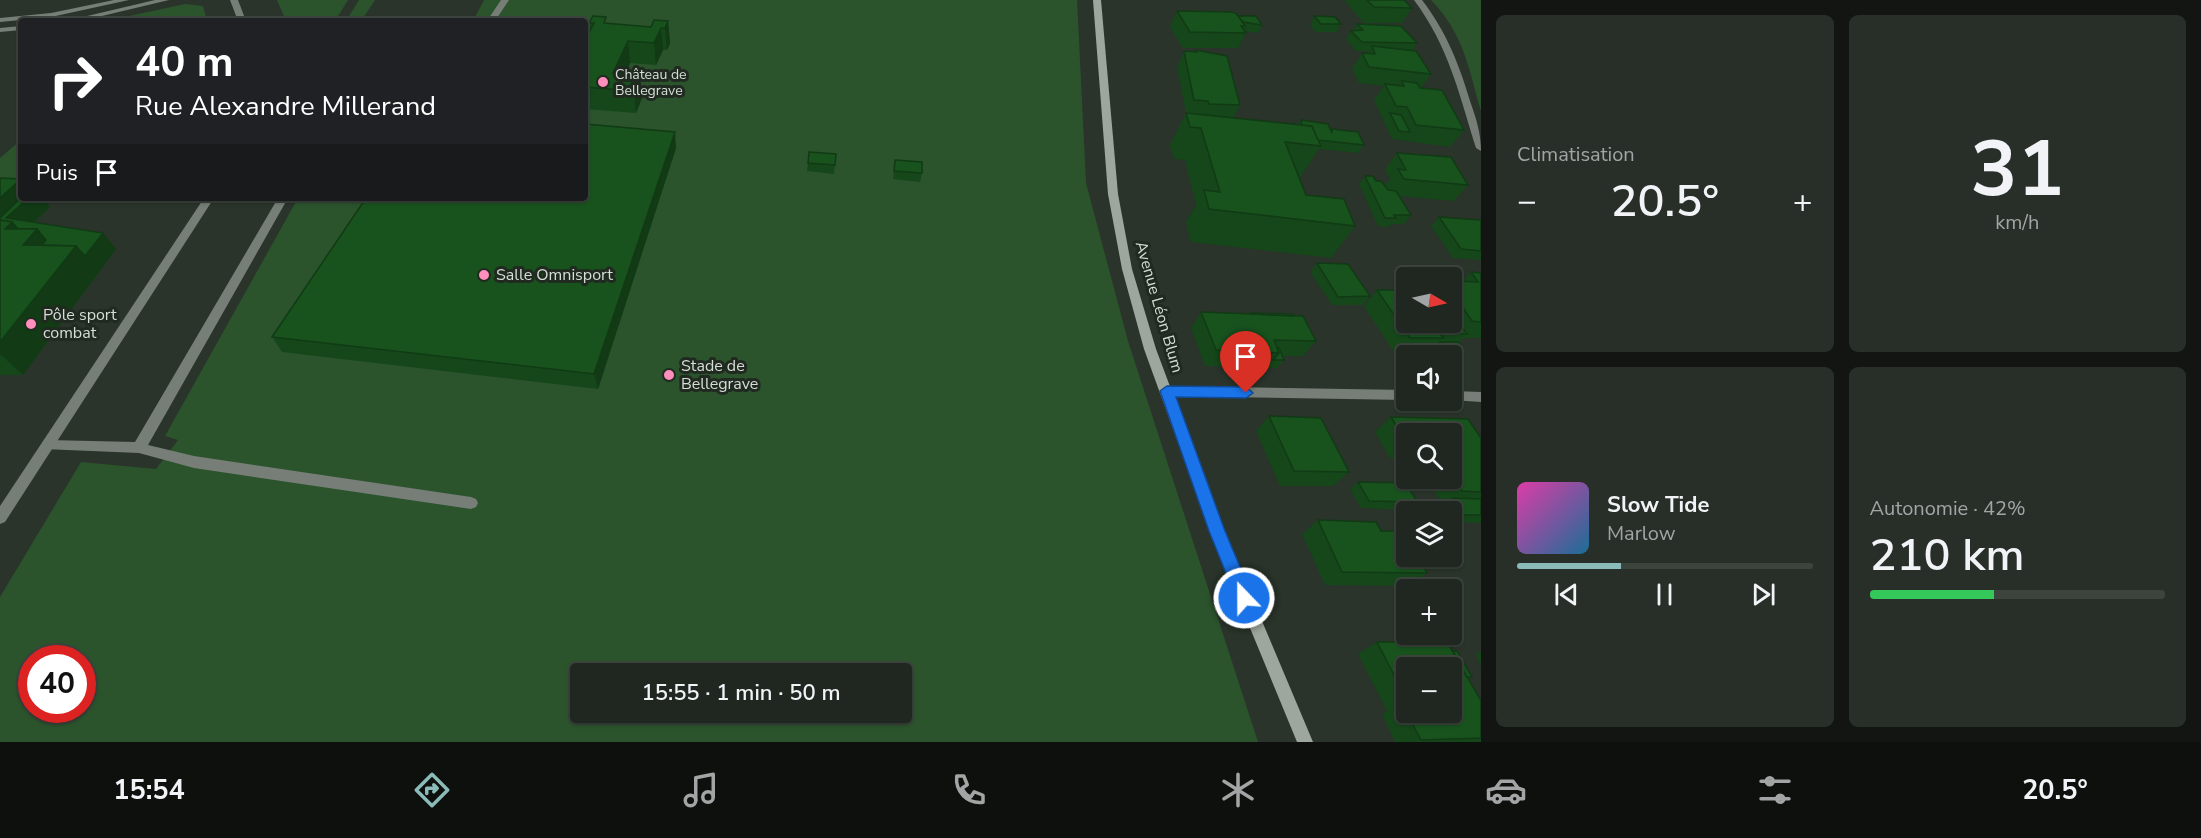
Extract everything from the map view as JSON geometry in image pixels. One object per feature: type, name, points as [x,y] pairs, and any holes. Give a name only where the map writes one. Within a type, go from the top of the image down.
[{"type":"street","points":[[20,18],[51,15],[124,0]]},
{"type":"street","points":[[84,18],[165,0]]},
{"type":"street","points":[[234,0],[241,18]]},
{"type":"street","points":[[493,18],[505,0]]},
{"type":"street","name":"Avenue Léon Blum","points":[[1097,0],[1113,194],[1127,269],[1150,349],[1217,531],[1305,742]]},
{"type":"street","points":[[1418,0],[1435,20],[1447,43],[1481,148]]},
{"type":"street","points":[[0,20],[18,18]]},
{"type":"street","points":[[0,30],[18,28]]},
{"type":"street","points":[[0,518],[207,201]]},
{"type":"street","points":[[139,448],[281,201]]},
{"type":"street","points":[[1167,391],[1396,395]]},
{"type":"street","points":[[1462,396],[1481,396]]},
{"type":"street","points":[[48,445],[139,448],[194,462],[471,503]]},
{"type":"green space","points":[[277,0],[348,0],[337,18],[285,18]]},
{"type":"green space","points":[[359,0],[375,0],[363,18],[348,18]]},
{"type":"green space","name":"Stade de Bellegrave","points":[[484,0],[1077,0],[1086,183],[1128,341],[1258,742],[0,742],[0,597],[81,462],[156,469],[178,440],[165,436],[296,201],[588,201],[588,18],[475,18]]},
{"type":"green space","points":[[1431,0],[1481,0],[1481,111],[1458,38]]},
{"type":"green space","points":[[185,4],[203,6],[206,18],[120,18]]},
{"type":"green space","points":[[18,143],[18,190],[0,188],[0,158]]},
{"type":"building","points":[[1367,0],[1404,0],[1412,8],[1374,7]]},
{"type":"building","points":[[1177,11],[1232,12],[1237,14],[1245,26],[1241,26],[1246,33],[1190,32]]},
{"type":"building","points":[[593,16],[606,17],[604,23],[651,27],[654,20],[668,21],[665,28],[661,28],[654,43],[628,41],[613,73],[640,76],[634,91],[588,87],[588,34],[594,23],[589,23]]},
{"type":"building","points":[[1238,16],[1256,16],[1262,25],[1243,22]]},
{"type":"building","points":[[1314,16],[1335,17],[1341,24],[1321,24]]},
{"type":"building","points":[[1357,24],[1401,26],[1417,43],[1362,42],[1351,31],[1363,30]]},
{"type":"building","points":[[1372,46],[1416,51],[1431,74],[1369,67],[1362,53],[1375,54]]},
{"type":"building","points":[[1196,50],[1227,56],[1240,105],[1209,104],[1208,101],[1194,100],[1184,51],[1197,52]]},
{"type":"building","points":[[1402,81],[1417,83],[1420,88],[1442,90],[1464,130],[1416,125],[1407,107],[1396,106],[1385,84],[1404,86]]},
{"type":"building","points":[[1186,113],[1312,126],[1321,146],[1285,142],[1306,195],[1344,199],[1355,226],[1209,209],[1204,190],[1220,192],[1201,128],[1190,127]]},
{"type":"building","points":[[1390,113],[1401,115],[1410,132],[1399,131]]},
{"type":"building","points":[[1301,120],[1328,124],[1332,133],[1332,129],[1358,132],[1364,145],[1318,140],[1312,126],[1302,125]]},
{"type":"building","name":"Salle Omnisport","points":[[588,124],[675,132],[594,374],[272,337],[364,201],[588,201]]},
{"type":"building","points":[[809,152],[836,154],[835,165],[808,163]]},
{"type":"building","points":[[1397,153],[1451,157],[1468,185],[1404,179],[1398,169],[1406,170]]},
{"type":"building","points":[[895,160],[922,162],[922,173],[894,171]]},
{"type":"building","points":[[1365,176],[1373,176],[1376,181],[1381,181],[1388,190],[1396,191],[1411,215],[1394,215],[1396,218],[1385,218]]},
{"type":"building","points":[[0,178],[18,179],[18,182],[0,198]]},
{"type":"building","points":[[18,201],[25,201],[6,218],[103,233],[85,256],[76,246],[42,245],[46,240],[37,229],[18,229],[12,222],[0,220]]},
{"type":"building","points":[[1439,217],[1481,220],[1481,251],[1461,249]]},
{"type":"building","points":[[0,220],[12,222],[5,229],[37,229],[23,245],[76,246],[0,342]]},
{"type":"building","points":[[1317,263],[1348,264],[1370,296],[1338,297]]},
{"type":"building","points":[[1471,272],[1481,273],[1481,322],[1472,321],[1462,306],[1462,281],[1478,282]]},
{"type":"building","points":[[1377,290],[1396,290],[1396,318]]},
{"type":"building","points":[[1201,312],[1303,316],[1316,341],[1274,340],[1279,353],[1216,350]]},
{"type":"building","points":[[1252,314],[1293,314],[1293,316]]},
{"type":"building","points":[[1462,327],[1467,334],[1440,334],[1444,338],[1410,338],[1407,333],[1462,333]]},
{"type":"building","points":[[1440,342],[1459,342],[1461,345],[1437,345]]},
{"type":"building","points":[[1277,348],[1284,360],[1273,360],[1279,353]]},
{"type":"building","points":[[1269,416],[1321,418],[1349,472],[1294,471]]},
{"type":"building","points":[[1391,417],[1468,419],[1481,438],[1481,492],[1462,491],[1461,489],[1462,423],[1396,423],[1396,425]]},
{"type":"building","points":[[1358,482],[1396,483],[1396,489],[1409,489],[1416,501],[1396,502],[1369,501]]},
{"type":"building","points":[[1453,498],[1481,499],[1481,515],[1464,515],[1462,501],[1455,501]]},
{"type":"building","points":[[1318,520],[1376,522],[1381,531],[1396,531],[1396,567],[1424,567],[1427,573],[1342,572]]},
{"type":"building","points":[[1377,642],[1396,642],[1396,645],[1449,645],[1456,657],[1396,657],[1396,679]]},
{"type":"building","points":[[1453,651],[1457,651],[1460,657],[1456,657]]},
{"type":"building","points":[[1462,660],[1472,677],[1467,677],[1462,668]]},
{"type":"building","points":[[1462,668],[1481,701],[1481,738],[1421,740],[1412,723],[1462,723]]},
{"type":"place","name":"Château de Bellegrave","points":[[603,82]]},
{"type":"place","name":"Salle Omnisport","points":[[484,275]]},
{"type":"place","name":"Pôle sport combat","points":[[31,324]]},
{"type":"place","name":"Stade de Bellegrave","points":[[669,375]]},
{"type":"route","points":[[1244,598],[1217,531],[1167,391],[1246,393]]}]
